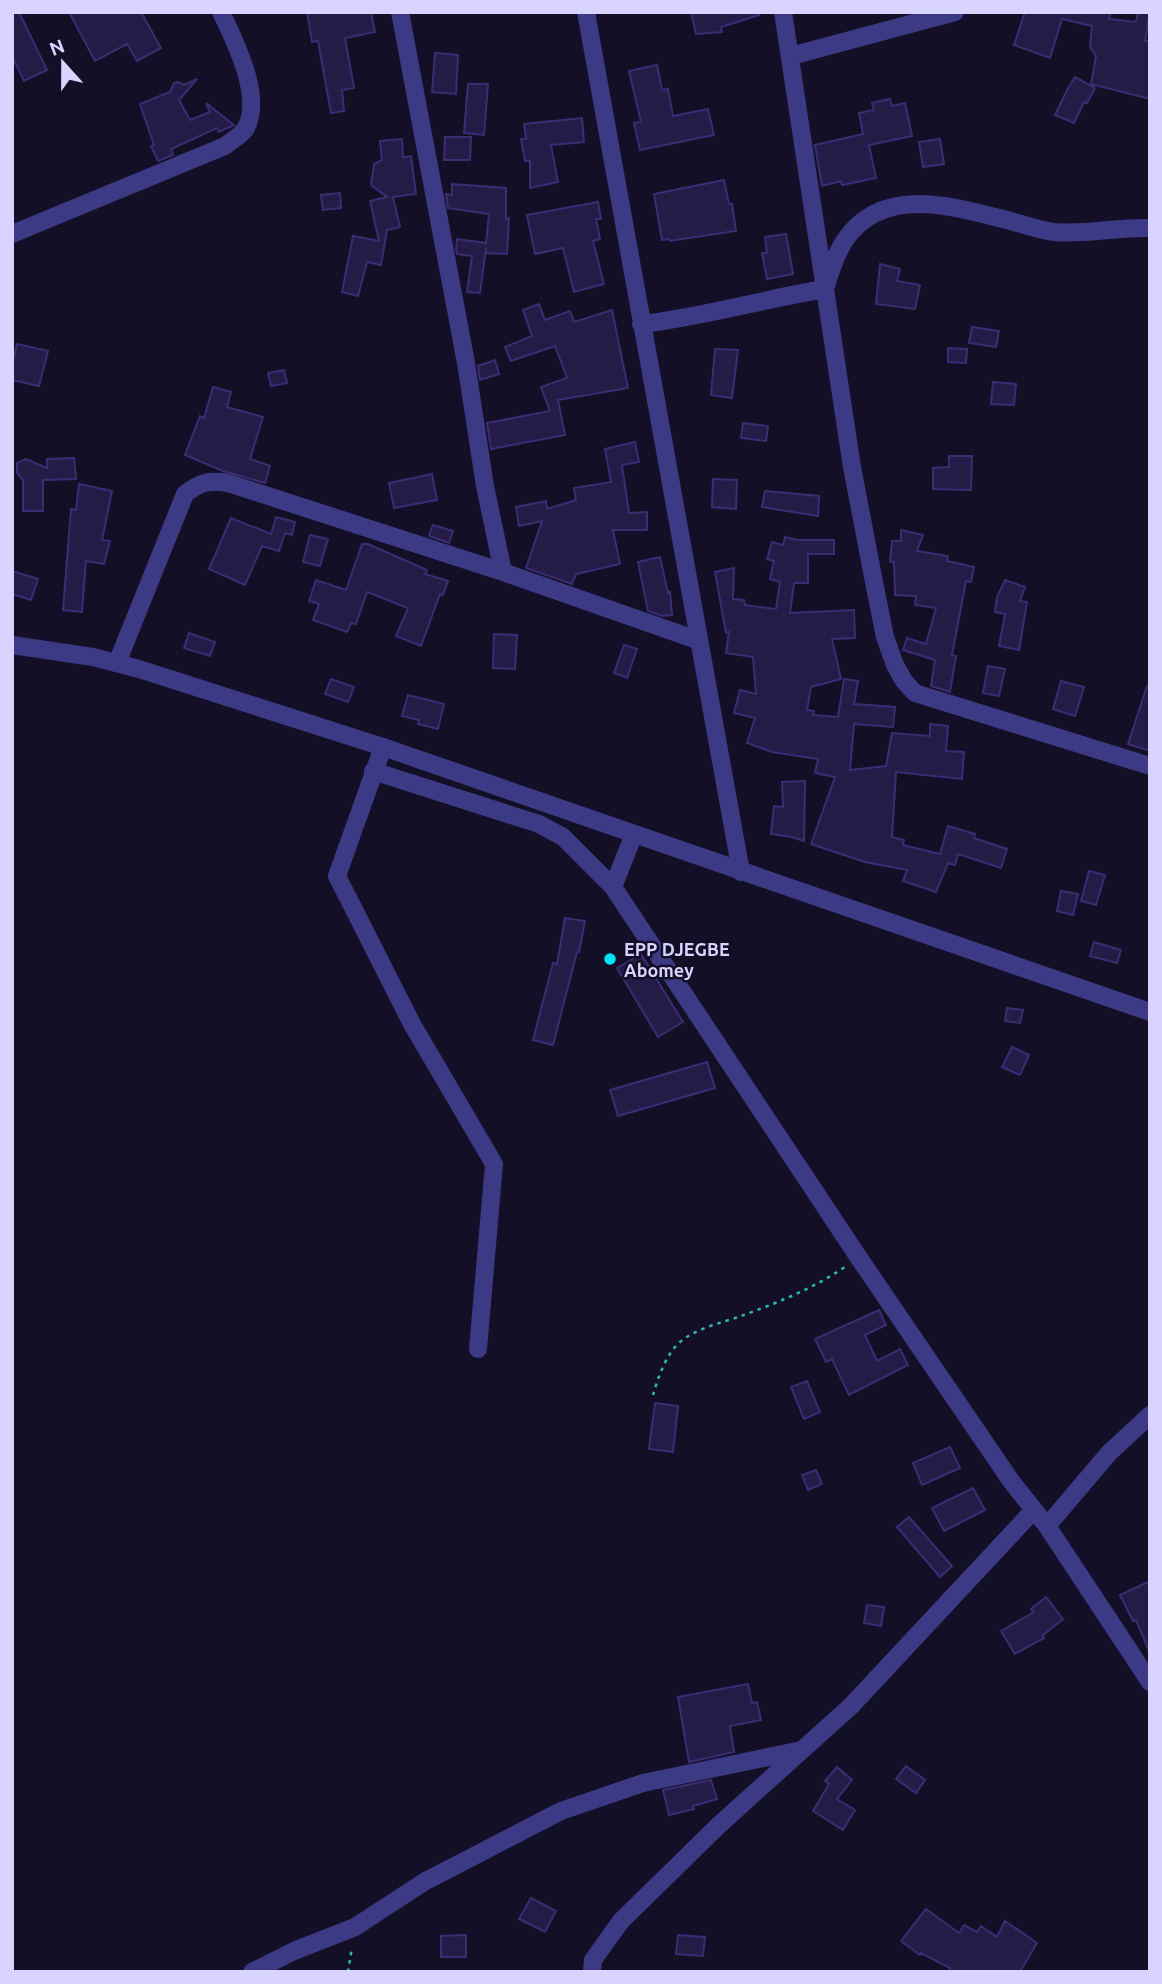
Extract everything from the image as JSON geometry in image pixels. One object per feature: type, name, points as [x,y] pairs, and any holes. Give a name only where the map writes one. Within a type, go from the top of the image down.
[{"type":"street","points":[[12,234],[225,146],[245,130],[252,111],[248,79],[221,12]]},
{"type":"street","points":[[400,12],[466,363],[485,486],[503,572]]},
{"type":"street","points":[[586,12],[697,640],[741,872]]},
{"type":"street","points":[[783,12],[852,467],[886,637],[904,681],[915,693],[946,704],[1150,766]]},
{"type":"street","points":[[791,56],[955,12]]},
{"type":"street","points":[[825,289],[833,263],[845,240],[860,223],[891,206],[908,203],[935,204],[1055,232],[1150,228]]},
{"type":"street","points":[[641,324],[683,320],[825,289]]},
{"type":"street","points":[[117,663],[185,494],[198,484],[212,481],[228,483],[503,572],[697,640]]},
{"type":"street","points":[[12,645],[117,663],[383,747],[1150,1012]]},
{"type":"street","points":[[383,747],[337,876],[412,1024],[494,1164],[478,1349]]},
{"type":"street","points":[[373,771],[538,824],[563,837],[613,887],[859,1258],[1033,1511],[1048,1526],[1150,1682]]},
{"type":"street","points":[[613,887],[634,834]]},
{"type":"street","points":[[1048,1526],[1109,1453],[1150,1415]]},
{"type":"street","points":[[592,1972],[593,1960],[621,1921],[719,1825],[851,1706],[1033,1511]]},
{"type":"street","points":[[252,1972],[294,1951],[355,1927],[424,1882],[561,1811],[643,1783],[803,1750]]},
{"type":"path","points":[[653,1395],[666,1363],[680,1342],[703,1329],[777,1303],[821,1283],[859,1258]]},
{"type":"path","points":[[348,1972],[355,1927]]},
{"type":"building","points":[[12,12],[19,12],[47,70],[24,81],[12,56]]},
{"type":"building","points":[[69,12],[141,12],[161,48],[137,61],[127,44],[95,61]]},
{"type":"building","points":[[307,12],[371,12],[375,32],[345,38],[354,88],[342,90],[344,111],[331,113],[318,41],[312,42]]},
{"type":"building","points":[[691,12],[758,12],[759,15],[721,27],[722,32],[696,34]]},
{"type":"building","points":[[1025,12],[1111,12],[1109,19],[1136,22],[1138,12],[1150,12],[1145,41],[1150,41],[1150,99],[1091,84],[1096,56],[1090,47],[1092,26],[1062,19],[1050,58],[1014,45]]},
{"type":"building","points":[[435,53],[458,55],[456,94],[432,92]]},
{"type":"building","points":[[657,65],[662,90],[668,89],[673,116],[708,109],[714,135],[640,150],[634,123],[641,122],[629,71]]},
{"type":"building","points":[[1075,77],[1095,88],[1087,103],[1084,102],[1074,123],[1055,115]]},
{"type":"building","points":[[197,79],[179,100],[190,120],[210,112],[206,103],[234,125],[219,132],[217,128],[171,149],[173,155],[158,161],[151,146],[154,145],[140,104],[170,92],[174,83],[184,85]]},
{"type":"building","points":[[468,84],[488,84],[484,135],[464,133]]},
{"type":"building","points":[[890,99],[892,106],[905,103],[912,136],[869,145],[876,178],[842,185],[841,181],[822,186],[815,145],[863,134],[859,113],[874,110],[872,103]]},
{"type":"building","points":[[582,118],[584,142],[551,145],[558,182],[530,188],[530,161],[525,161],[521,139],[526,139],[524,124]]},
{"type":"building","points":[[445,137],[471,137],[470,160],[444,160]]},
{"type":"building","points":[[402,139],[403,157],[411,156],[416,194],[393,197],[400,227],[387,230],[381,265],[367,262],[358,296],[342,292],[353,236],[379,241],[370,201],[387,197],[371,185],[374,164],[382,160],[380,141]]},
{"type":"building","points":[[940,139],[944,164],[923,167],[919,142]]},
{"type":"building","points":[[724,180],[729,204],[732,204],[736,231],[662,240],[654,194]]},
{"type":"building","points":[[452,184],[506,188],[506,219],[509,218],[507,254],[486,253],[486,248],[480,293],[467,292],[472,256],[457,254],[457,239],[486,243],[489,214],[448,208],[446,194],[452,195]]},
{"type":"building","points":[[340,193],[341,208],[323,210],[321,195]]},
{"type":"building","points":[[598,202],[601,219],[596,219],[600,239],[593,241],[604,284],[574,292],[563,248],[535,254],[527,215]]},
{"type":"building","points":[[786,234],[793,274],[767,279],[762,253],[767,253],[765,237]]},
{"type":"building","points":[[880,264],[900,269],[897,281],[920,285],[915,309],[876,304]]},
{"type":"building","points":[[539,304],[545,320],[570,311],[574,322],[612,310],[628,388],[558,400],[565,435],[491,449],[487,423],[550,411],[541,387],[567,378],[555,346],[511,361],[505,347],[532,336],[523,310]]},
{"type":"building","points":[[972,327],[999,331],[996,347],[969,343]]},
{"type":"building","points":[[17,344],[48,351],[39,386],[12,380]]},
{"type":"building","points":[[948,348],[967,349],[966,363],[948,362]]},
{"type":"building","points":[[715,349],[738,350],[732,398],[711,395]]},
{"type":"building","points":[[495,360],[499,374],[480,380],[478,366]]},
{"type":"building","points":[[284,370],[287,383],[271,386],[268,373]]},
{"type":"building","points":[[993,382],[1016,384],[1014,405],[991,404]]},
{"type":"building","points":[[213,387],[231,392],[227,407],[263,417],[250,459],[270,466],[265,483],[223,471],[185,455],[200,416],[204,418]]},
{"type":"building","points":[[743,423],[768,426],[766,441],[741,438]]},
{"type":"building","points":[[635,442],[639,462],[622,465],[629,513],[647,512],[647,530],[613,530],[620,564],[576,574],[572,584],[526,568],[542,521],[519,526],[516,507],[546,501],[547,509],[576,500],[574,488],[611,482],[605,449]]},
{"type":"building","points":[[949,456],[972,456],[971,490],[933,489],[933,468],[949,467]]},
{"type":"building","points":[[74,458],[76,479],[43,480],[43,511],[23,511],[23,480],[17,473],[17,463],[26,459],[47,468],[47,459]]},
{"type":"building","points":[[432,474],[437,500],[394,508],[389,483]]},
{"type":"building","points":[[713,479],[737,480],[736,509],[712,507]]},
{"type":"building","points":[[79,484],[112,491],[102,540],[110,541],[104,564],[86,561],[82,612],[63,610],[71,509],[76,510]]},
{"type":"building","points":[[765,491],[819,496],[818,516],[762,507]]},
{"type":"building","points":[[276,517],[295,522],[292,535],[285,533],[279,551],[262,546],[245,585],[209,569],[231,518],[271,534]]},
{"type":"building","points":[[433,525],[453,531],[449,543],[429,536]]},
{"type":"building","points":[[901,530],[923,535],[917,551],[948,556],[947,561],[974,567],[971,582],[966,581],[952,655],[956,656],[950,692],[931,686],[935,660],[903,650],[907,638],[926,644],[936,608],[915,605],[916,596],[895,595],[894,562],[890,562],[892,541],[901,541]]},
{"type":"building","points":[[310,535],[328,539],[320,566],[303,562]]},
{"type":"building","points":[[785,537],[798,540],[834,540],[834,554],[808,554],[808,583],[794,583],[790,613],[854,610],[855,638],[832,639],[841,679],[811,687],[807,710],[814,711],[813,715],[838,717],[844,679],[858,681],[854,704],[895,707],[893,727],[854,724],[850,770],[886,766],[892,733],[930,736],[930,724],[948,726],[946,751],[964,752],[962,779],[896,772],[892,837],[904,840],[903,845],[940,854],[948,826],[975,834],[974,838],[1007,849],[1001,868],[958,854],[955,865],[948,863],[936,892],[903,881],[907,870],[865,862],[811,844],[835,777],[815,773],[818,759],[772,752],[747,743],[755,718],[734,713],[740,690],[756,694],[753,657],[726,653],[729,632],[726,633],[715,572],[734,568],[733,599],[744,600],[745,605],[776,609],[780,582],[770,579],[774,561],[767,559],[772,542],[783,545]]},
{"type":"building","points":[[362,544],[368,544],[427,570],[425,574],[448,581],[443,595],[440,594],[421,646],[396,636],[408,608],[367,592],[356,624],[351,623],[347,632],[313,620],[319,604],[309,601],[316,580],[346,590]]},
{"type":"building","points":[[660,557],[668,593],[670,592],[672,615],[662,616],[648,611],[638,562]]},
{"type":"building","points":[[12,571],[38,579],[31,600],[12,594]]},
{"type":"building","points":[[1005,580],[1025,587],[1020,601],[1027,602],[1019,650],[999,646],[1005,614],[995,612],[997,597]]},
{"type":"building","points":[[189,633],[215,642],[210,656],[184,648]]},
{"type":"building","points":[[494,634],[517,635],[515,669],[493,668]]},
{"type":"building","points":[[624,645],[637,649],[627,678],[614,673]]},
{"type":"building","points":[[988,666],[1005,669],[999,696],[983,693]]},
{"type":"building","points":[[331,679],[354,687],[348,702],[325,694]]},
{"type":"building","points":[[1061,681],[1084,687],[1075,716],[1053,709]]},
{"type":"building","points":[[1147,686],[1150,687],[1150,751],[1128,744]]},
{"type":"building","points":[[408,695],[444,704],[438,729],[402,716]]},
{"type":"building","points":[[805,781],[804,841],[771,834],[774,806],[783,807],[782,782]]},
{"type":"building","points":[[1089,871],[1105,875],[1096,905],[1081,901]]},
{"type":"building","points":[[1061,891],[1078,894],[1073,915],[1057,911]]},
{"type":"building","points":[[565,918],[585,921],[553,1045],[533,1040],[553,963],[557,964]]},
{"type":"building","points":[[1094,942],[1121,950],[1117,963],[1090,956]]},
{"type":"building","points":[[641,954],[683,1022],[658,1037],[617,968]]},
{"type":"building","points":[[1007,1008],[1023,1010],[1020,1023],[1005,1021]]},
{"type":"building","points":[[1012,1047],[1029,1055],[1020,1075],[1002,1067]]},
{"type":"building","points":[[707,1062],[715,1088],[618,1116],[610,1090]]},
{"type":"building","points":[[879,1310],[886,1325],[865,1335],[877,1361],[900,1349],[908,1365],[849,1395],[832,1359],[826,1362],[815,1339]]},
{"type":"building","points":[[807,1381],[820,1412],[804,1419],[791,1387]]},
{"type":"building","points":[[655,1403],[678,1406],[673,1452],[649,1449]]},
{"type":"building","points":[[950,1447],[960,1468],[922,1485],[913,1463]]},
{"type":"building","points":[[816,1470],[822,1484],[808,1490],[802,1475]]},
{"type":"building","points":[[973,1488],[985,1510],[944,1531],[932,1508]]},
{"type":"building","points":[[909,1517],[952,1566],[940,1577],[897,1527]]},
{"type":"building","points":[[1150,1581],[1149,1651],[1136,1620],[1133,1621],[1120,1595]]},
{"type":"building","points":[[1046,1597],[1063,1619],[1043,1635],[1044,1638],[1015,1654],[1001,1631],[1034,1612],[1031,1609]]},
{"type":"building","points":[[867,1605],[884,1607],[881,1626],[864,1623]]},
{"type":"building","points":[[748,1684],[752,1703],[757,1702],[761,1720],[730,1726],[734,1752],[689,1762],[678,1697]]},
{"type":"building","points":[[906,1766],[925,1780],[916,1793],[896,1779]]},
{"type":"building","points":[[837,1767],[852,1780],[837,1799],[855,1810],[843,1830],[813,1811],[829,1784],[825,1781]]},
{"type":"building","points":[[711,1780],[717,1799],[693,1806],[694,1809],[669,1815],[663,1790]]},
{"type":"building","points":[[531,1898],[556,1911],[545,1932],[519,1919]]},
{"type":"building","points":[[926,1909],[959,1933],[964,1925],[977,1932],[981,1926],[997,1937],[1005,1921],[1037,1943],[1020,1972],[948,1972],[950,1968],[921,1953],[920,1955],[901,1941]]},
{"type":"building","points":[[466,1935],[466,1957],[441,1957],[441,1936]]},
{"type":"building","points":[[678,1935],[705,1937],[703,1956],[676,1954]]},
{"type":"place","name":"EPP DJEGBE Abomey","points":[[610,959]]}]
